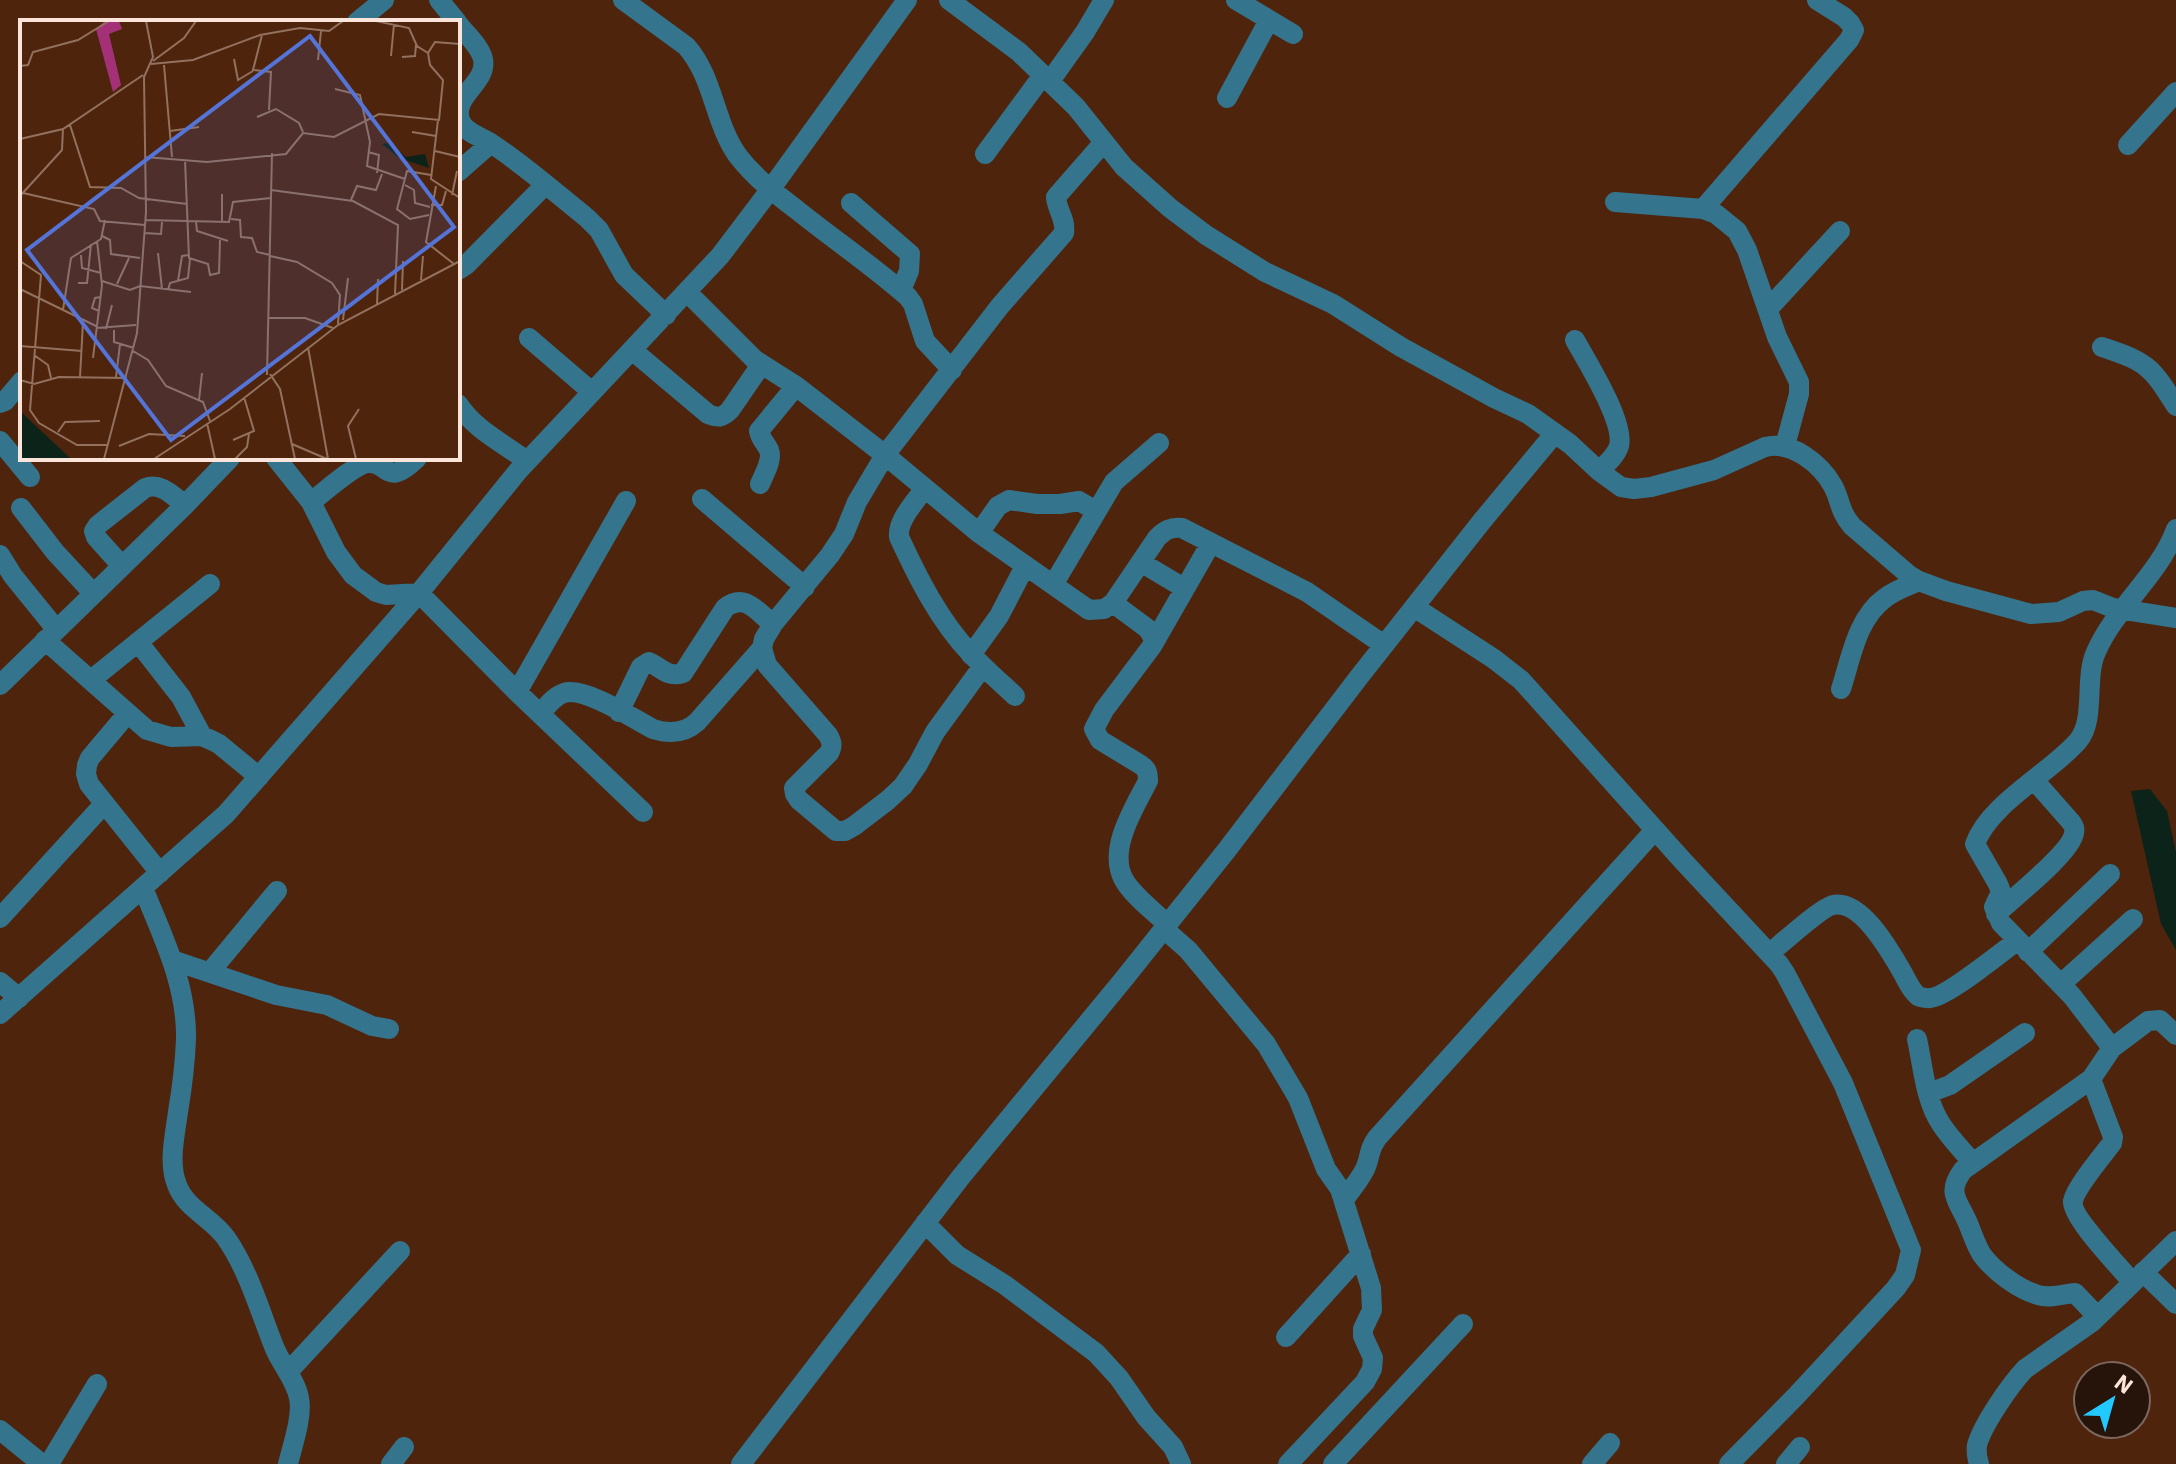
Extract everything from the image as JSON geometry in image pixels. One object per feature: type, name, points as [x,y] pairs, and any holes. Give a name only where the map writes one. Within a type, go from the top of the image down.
[{"type":"street","points":[[359,20],[384,0]]},
{"type":"street","points":[[439,0],[455,20]]},
{"type":"street","points":[[623,0],[694,54],[728,138],[739,157],[770,190],[901,290],[913,304],[925,341],[952,370]]},
{"type":"street","points":[[0,1014],[226,814],[419,593],[527,461],[720,256],[907,0]]},
{"type":"street","points":[[949,0],[1019,52],[1076,107],[1124,167],[1206,235],[1247,262],[1333,304],[1401,347],[1528,414],[1621,487],[1651,487],[1714,470],[1765,447],[1785,446],[1804,455],[1831,482],[1844,517],[1852,526],[1919,581],[2031,614],[2059,612],[2093,600],[2113,608],[2176,618]]},
{"type":"street","points":[[985,154],[1085,32],[1104,0]]},
{"type":"street","points":[[1236,0],[1293,34]]},
{"type":"street","points":[[1703,209],[1849,40],[1854,30],[1850,23],[1817,0]]},
{"type":"street","points":[[1227,98],[1269,20]]},
{"type":"street","points":[[460,27],[483,57],[483,67],[460,105]]},
{"type":"street","points":[[2128,145],[2176,92]]},
{"type":"street","points":[[460,120],[469,131],[491,143],[599,230],[624,275],[666,315]]},
{"type":"street","points":[[1025,566],[977,660],[903,786],[845,831],[836,831],[799,800],[794,788],[832,748],[832,741],[767,665],[762,648],[764,639],[844,534],[857,502],[885,455],[1000,306],[1064,233],[1066,224],[1056,207],[1056,197],[1104,142]]},
{"type":"street","points":[[460,170],[491,143]]},
{"type":"street","points":[[460,269],[545,185]]},
{"type":"street","points":[[1615,202],[1703,209],[1716,214],[1737,231],[1747,250],[1777,337],[1799,382],[1799,394],[1785,446]]},
{"type":"street","points":[[851,203],[910,254],[909,271],[901,290]]},
{"type":"street","points":[[1768,309],[1840,231]]},
{"type":"street","points":[[687,292],[761,365],[796,386],[979,533],[1089,610],[1104,609],[1113,603],[1164,530],[1182,528],[1323,602],[1384,645]]},
{"type":"street","points":[[529,338],[592,392]]},
{"type":"street","points":[[1575,340],[1599,383],[1618,427],[1619,447],[1599,471]]},
{"type":"street","points":[[2102,347],[2147,366],[2162,381],[2176,406]]},
{"type":"street","points":[[632,350],[716,418],[730,410],[761,365]]},
{"type":"street","points":[[0,403],[20,384]]},
{"type":"street","points":[[760,484],[771,458],[759,431],[796,386]]},
{"type":"street","points":[[461,415],[527,461]]},
{"type":"street","points":[[741,1464],[960,1178],[1166,927],[1384,645],[1555,433]]},
{"type":"street","points":[[0,441],[30,477]]},
{"type":"street","points":[[1053,585],[1118,477],[1159,443]]},
{"type":"street","points":[[0,685],[228,460]]},
{"type":"street","points":[[278,460],[311,502],[336,552],[353,575],[376,592],[386,595],[419,593],[643,812]]},
{"type":"street","points":[[311,502],[362,464],[375,463],[390,473],[399,472],[414,460]]},
{"type":"street","points":[[122,566],[96,537],[94,531],[98,525],[153,485],[161,487],[185,505]]},
{"type":"street","points":[[925,488],[903,520],[899,537],[927,593],[977,660],[1015,696]]},
{"type":"street","points":[[702,499],[805,587]]},
{"type":"street","points":[[979,533],[998,506],[1009,500],[1037,504],[1079,501],[1096,511]]},
{"type":"street","points":[[517,692],[626,501]]},
{"type":"street","points":[[21,508],[55,552],[93,593]]},
{"type":"street","points":[[2112,1048],[2061,984],[1996,914],[1994,907],[2001,892],[1975,844],[1995,813],[2079,739],[2084,730],[2096,652],[2166,551],[2176,529]]},
{"type":"street","points":[[1211,543],[1152,646],[1104,710],[1094,729],[1100,740],[1141,765],[1148,774],[1148,781],[1122,839],[1119,862],[1124,879],[1188,950],[1277,1061],[1298,1098],[1326,1169],[1340,1189],[1371,1288],[1372,1310],[1363,1336],[1373,1358],[1372,1369],[1365,1382],[1288,1464]]},
{"type":"street","points":[[1,559],[50,634],[127,714],[147,730],[158,734],[171,737],[202,736],[219,744],[259,777]]},
{"type":"street","points":[[1142,563],[1184,588]]},
{"type":"street","points":[[1841,689],[1858,634],[1868,616],[1885,598],[1919,581]]},
{"type":"street","points":[[91,680],[210,584]]},
{"type":"street","points":[[619,712],[641,667],[649,662],[667,674],[675,676],[683,673],[731,603],[745,602],[773,624]]},
{"type":"street","points":[[1113,603],[1152,633],[1152,646]]},
{"type":"street","points":[[1414,607],[1515,675],[1770,953],[1785,973],[1843,1083],[1911,1250],[1905,1275],[1896,1288],[1729,1464]]},
{"type":"street","points":[[138,642],[181,697],[202,736]]},
{"type":"street","points":[[540,714],[555,698],[574,691],[662,732],[691,728],[762,648]]},
{"type":"street","points":[[127,714],[90,758],[87,765],[89,784],[160,873]]},
{"type":"street","points":[[1996,914],[2054,862],[2075,835],[2071,822],[2034,780]]},
{"type":"street","points":[[0,918],[104,804]]},
{"type":"street","points":[[1344,1200],[1364,1171],[1369,1151],[1377,1138],[1655,830]]},
{"type":"street","points":[[1770,953],[1825,911],[1855,910],[1885,943],[1911,987],[1919,996],[1929,999],[2023,946],[2110,874]]},
{"type":"street","points":[[143,888],[180,987],[186,1037],[173,1138],[177,1185],[192,1207],[221,1230],[228,1240],[242,1265],[299,1398],[288,1464]]},
{"type":"street","points":[[210,972],[277,891]]},
{"type":"street","points":[[2061,984],[2133,919]]},
{"type":"street","points":[[172,960],[276,995],[327,1005],[372,1026],[389,1029]]},
{"type":"street","points":[[0,982],[19,998]]},
{"type":"street","points":[[2097,1316],[2075,1293],[2049,1297],[2034,1294],[2001,1274],[1982,1255],[1955,1201],[1958,1176],[2091,1079],[2112,1048],[2148,1021],[2160,1020],[2176,1035]]},
{"type":"street","points":[[1929,1093],[1950,1085],[2025,1033]]},
{"type":"street","points":[[1917,1039],[1929,1093],[1941,1124],[1973,1163]]},
{"type":"street","points":[[2091,1079],[2113,1137],[2112,1143],[2077,1192],[2072,1204],[2075,1212],[2085,1226],[2138,1277],[2176,1304]]},
{"type":"street","points":[[925,1223],[957,1255],[1005,1285],[1096,1353],[1168,1440],[1181,1464]]},
{"type":"street","points":[[1979,1464],[1976,1456],[1982,1432],[2017,1377],[2080,1331],[2176,1241]]},
{"type":"street","points":[[288,1372],[400,1251]]},
{"type":"street","points":[[1286,1337],[1361,1254]]},
{"type":"street","points":[[1333,1464],[1463,1324]]},
{"type":"street","points":[[49,1464],[97,1384]]},
{"type":"street","points":[[0,1430],[42,1464]]},
{"type":"street","points":[[1592,1464],[1610,1443]]},
{"type":"street","points":[[391,1464],[404,1447]]},
{"type":"street","points":[[1786,1464],[1800,1447]]},
{"type":"shaded area","points":[[2150,789],[2167,811],[2176,852],[2176,950],[2161,924],[2131,791]]}]
